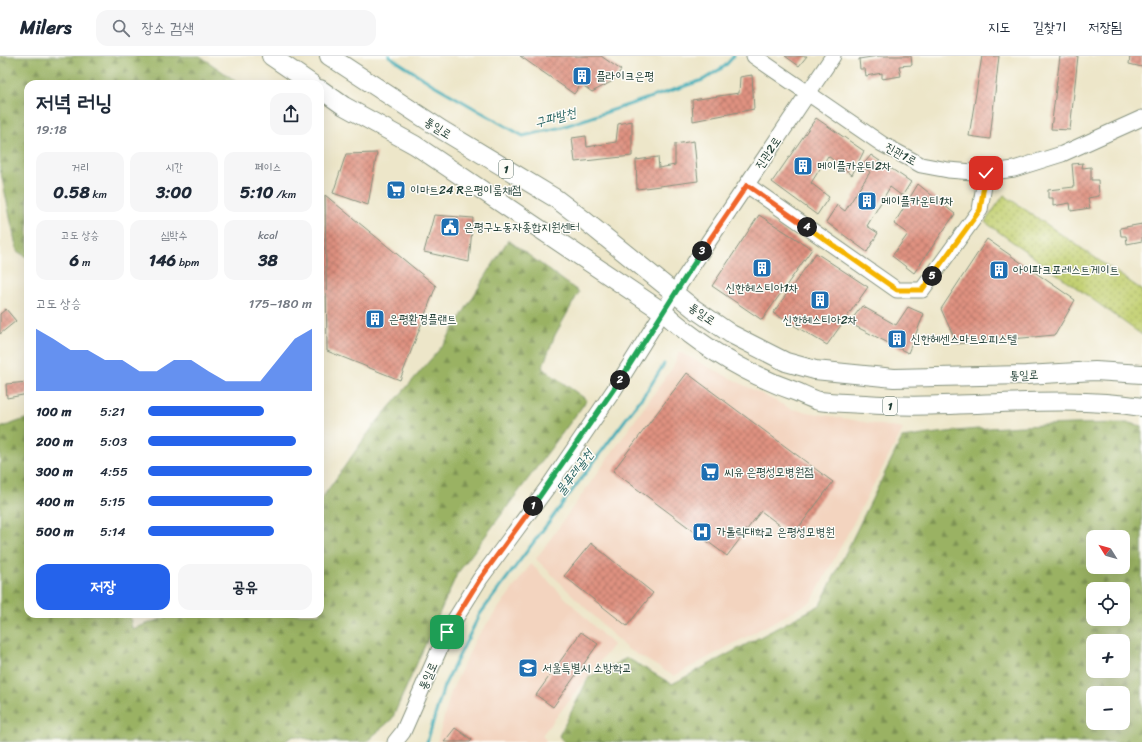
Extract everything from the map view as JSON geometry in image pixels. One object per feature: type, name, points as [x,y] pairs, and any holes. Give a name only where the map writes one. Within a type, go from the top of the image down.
[{"type":"main road","points":[[271,56],[306,80]]},
{"type":"main road","name":"통일로","points":[[329,56],[442,130],[555,198],[674,293],[731,334],[786,362],[815,370],[894,378],[1026,375],[1095,371],[1142,374]]},
{"type":"main road","name":"통일로","points":[[324,93],[344,106],[415,146],[663,312],[681,328],[719,354],[770,383],[819,400],[891,406],[1020,402],[1091,402],[1142,407]]},
{"type":"street","points":[[754,56],[808,94]]},
{"type":"street","name":"진관2로","points":[[663,312],[674,293],[833,56]]},
{"type":"street","name":"진관1로","points":[[808,94],[882,144],[921,165],[986,173],[1014,169],[1062,154],[1142,118]]},
{"type":"street","points":[[747,185],[897,290],[922,290],[980,210],[986,173]]},
{"type":"street","name":"통일로","points":[[395,742],[403,732],[451,626],[480,579],[550,484],[663,312]]},
{"type":"shaded area","name":"가톨릭대학교 은평성모병원","points":[[679,352],[791,409],[903,429],[812,601],[674,676],[626,648],[536,559],[673,367]]},
{"type":"shaded area","name":"서울특별시 소방학교","points":[[531,564],[613,645],[542,735],[547,742],[437,742],[451,692],[475,640]]},
{"type":"green space","points":[[0,56],[200,56],[234,80],[24,80],[24,255],[17,251],[0,168]]},
{"type":"green space","points":[[1004,195],[1142,290],[1142,335],[985,222]]},
{"type":"green space","points":[[508,240],[579,292],[555,335],[542,368],[587,400],[457,574],[392,719],[366,742],[322,742],[294,736],[283,742],[0,742],[0,428],[24,419],[24,618],[131,618],[132,629],[164,618],[324,618],[324,495],[374,425],[444,344]]},
{"type":"green space","points":[[1129,423],[1142,426],[1142,742],[564,742],[559,736],[589,677],[627,658],[672,684],[820,605],[902,438],[987,428]]},
{"type":"building","name":"플라이크은평","points":[[520,56],[601,56],[621,70],[613,81],[592,92],[581,84],[574,94]]},
{"type":"building","points":[[785,56],[807,56],[799,66]]},
{"type":"building","points":[[878,56],[911,56],[912,65],[899,66],[901,76],[882,79],[882,73],[866,76],[865,69],[860,69],[859,59]]},
{"type":"building","points":[[982,56],[999,56],[990,139],[969,136]]},
{"type":"building","points":[[1060,56],[1078,56],[1070,130],[1051,129]]},
{"type":"building","points":[[1130,56],[1142,56],[1142,67],[1129,64]]},
{"type":"building","points":[[752,75],[754,109],[693,121],[692,100],[739,93],[740,77]]},
{"type":"building","name":"메이플카운티2차","points":[[816,118],[864,151],[852,175],[828,156],[811,183],[829,197],[817,215],[772,182]]},
{"type":"building","points":[[632,121],[632,156],[575,162],[572,138],[586,136],[587,147],[616,142],[618,124]]},
{"type":"building","points":[[694,141],[698,181],[637,189],[636,160],[658,157],[659,168],[675,165],[675,144]]},
{"type":"building","points":[[377,153],[368,205],[333,193],[346,154]]},
{"type":"building","name":"메이플카운티1차","points":[[871,155],[911,182],[902,196],[890,187],[867,226],[878,233],[867,252],[826,222],[837,205],[845,211],[870,172],[862,166]]},
{"type":"building","points":[[1083,163],[1082,168],[1091,167],[1091,180],[1098,180],[1099,196],[1088,198],[1090,208],[1071,211],[1070,203],[1053,206],[1053,198],[1048,198],[1048,190],[1074,187],[1072,164]]},
{"type":"building","points":[[918,184],[955,214],[914,273],[892,256],[908,234],[894,224]]},
{"type":"building","name":"은평환경플랜트","points":[[325,195],[436,286],[400,380],[327,351]]},
{"type":"building","points":[[434,215],[473,218],[469,262],[424,252]]},
{"type":"building","name":"신한헤스티아1차","points":[[759,215],[812,249],[762,320],[712,286]]},
{"type":"building","points":[[1142,224],[1142,241],[1127,244],[1126,236],[1121,236],[1120,228]]},
{"type":"building","name":"아이파크포레스트게이트","points":[[987,239],[1075,300],[1055,335],[957,344],[941,309]]},
{"type":"building","name":"신한헤스티아2차","points":[[816,253],[868,287],[827,345],[773,313]]},
{"type":"building","name":"신한헤센스마트오피스텔","points":[[862,306],[896,325],[908,307],[924,314],[908,353],[849,323]]},
{"type":"building","points":[[6,309],[16,321],[0,334],[0,314]]},
{"type":"building","points":[[687,373],[833,482],[793,535],[761,511],[727,556],[613,471]]},
{"type":"building","points":[[24,382],[24,395],[7,398],[6,384]]},
{"type":"building","points":[[591,543],[653,593],[627,626],[564,576]]},
{"type":"building","points":[[581,632],[598,644],[553,707],[536,695]]},
{"type":"building","points":[[455,728],[472,740],[470,742],[444,742]]},
{"type":"waterway","name":"구파발천","points":[[389,56],[432,84],[523,136],[562,127],[703,80],[725,66],[734,56]]},
{"type":"waterway","name":"물푸레골천","points":[[427,742],[444,686],[480,614],[649,388],[664,364]]},
{"type":"place","name":"플라이크은평","points":[[582,76]]},
{"type":"place","name":"메이플카운티2차","points":[[803,166]]},
{"type":"place","name":"이마트24 R은평이룸채점","points":[[396,190]]},
{"type":"place","name":"메이플카운티1차","points":[[867,201]]},
{"type":"place","name":"은평구노동자종합지원센터","points":[[450,227]]},
{"type":"place","name":"신한헤스티아1차","points":[[762,268]]},
{"type":"place","name":"아이파크포레스트게이트","points":[[999,270]]},
{"type":"place","name":"신한헤스티아2차","points":[[820,300]]},
{"type":"place","name":"은평환경플랜트","points":[[375,319]]},
{"type":"place","name":"신한헤센스마트오피스텔","points":[[897,339]]},
{"type":"place","name":"씨유 은평성모병원점","points":[[710,472]]},
{"type":"place","name":"가톨릭대학교 은평성모병원","points":[[702,532]]},
{"type":"place","name":"서울특별시 소방학교","points":[[528,668]]},
{"type":"route","points":[[447,632],[480,579],[550,484],[614,390],[680,284],[747,185],[897,290],[922,290],[980,210],[986,173]]}]
